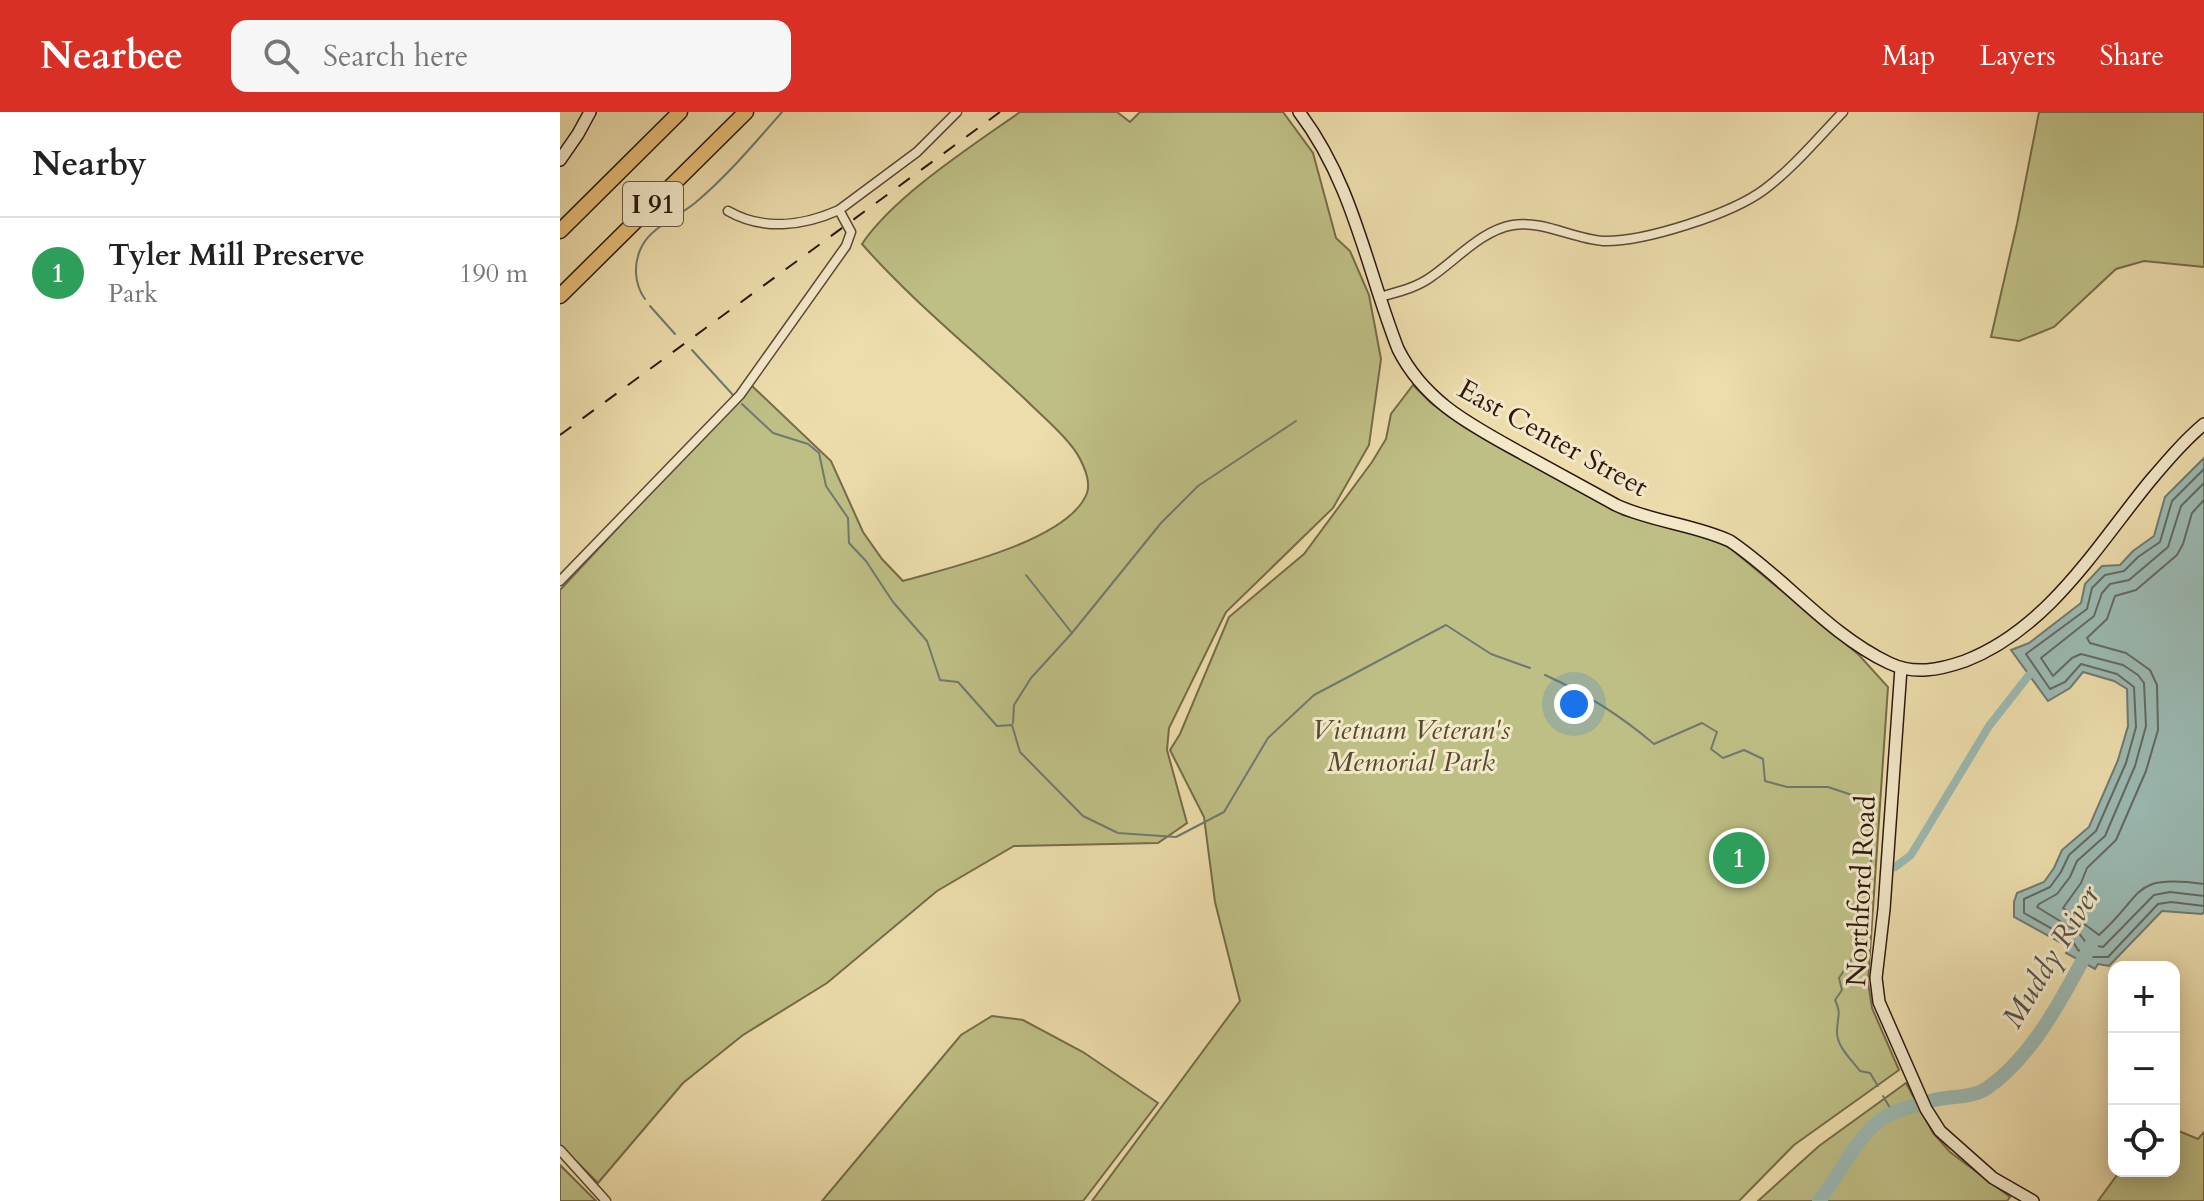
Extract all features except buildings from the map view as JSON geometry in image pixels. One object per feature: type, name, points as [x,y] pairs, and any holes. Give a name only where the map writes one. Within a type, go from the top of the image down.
[{"type":"highway","name":"I 91","points":[[560,231],[680,112]]},
{"type":"highway","name":"I 91","points":[[560,296],[746,112]]},
{"type":"street","points":[[560,160],[590,112]]},
{"type":"street","points":[[728,211],[751,221],[781,225],[816,219],[839,210],[917,152],[957,112]]},
{"type":"street","name":"East Center Street","points":[[1299,112],[1323,146],[1339,178],[1404,361],[1425,390],[1449,411],[1616,505],[1635,514],[1707,531],[1730,541],[1846,635],[1901,668],[1931,670],[1956,664],[2025,627],[2068,583],[2164,464],[2204,424]]},
{"type":"street","points":[[1380,297],[1429,279],[1495,230],[1516,225],[1539,227],[1575,237],[1623,241],[1740,205],[1764,190],[1784,172],[1843,112]]},
{"type":"street","points":[[560,581],[725,412],[755,375],[846,246],[851,232],[839,210]]},
{"type":"street","name":"Northford Road","points":[[1901,668],[1876,978],[1879,1002],[1923,1104],[1940,1131],[1993,1178],[2033,1201]]},
{"type":"street","points":[[560,1150],[606,1201]]},
{"type":"green space","points":[[1020,112],[1117,112],[1130,122],[1140,112],[1283,112],[1313,153],[1336,238],[1350,251],[1369,295],[1381,359],[1369,445],[1333,508],[1226,612],[1169,728],[1167,750],[1187,823],[1158,843],[1014,846],[937,891],[827,983],[743,1035],[683,1083],[598,1183],[560,1145],[560,590],[751,385],[831,461],[863,532],[903,581],[976,560],[1033,539],[1076,510],[1087,493],[1088,480],[1073,448],[862,244],[913,190]]},
{"type":"green space","points":[[2039,112],[2204,112],[2204,267],[2144,261],[2116,269],[2054,327],[2019,341],[1991,337],[2017,224]]},
{"type":"green space","name":"Vietnam Veteran's Memorial Park","points":[[1413,385],[1431,403],[1463,426],[1623,515],[1711,538],[1730,548],[1859,655],[1888,687],[1868,982],[1872,1008],[1899,1070],[1794,1145],[1739,1201],[1092,1201],[1240,1001],[1215,902],[1204,817],[1170,750],[1180,734],[1229,617],[1304,554],[1372,462],[1386,439],[1391,414]]},
{"type":"green space","points":[[992,1016],[1023,1020],[1083,1052],[1158,1103],[1083,1201],[822,1201],[961,1035]]},
{"type":"green space","points":[[1906,1083],[1933,1133],[1950,1152],[2010,1197],[2007,1201],[1758,1201],[1819,1146]]},
{"type":"green space","points":[[2180,1132],[2198,1139],[2204,1132],[2204,1201],[2098,1201],[2116,1177],[2180,1177]]},
{"type":"green space","points":[[560,1165],[596,1201],[560,1201]]},
{"type":"water","points":[[2204,458],[2204,912],[2162,911],[2114,961],[2108,961],[2108,966],[2098,964],[2095,969],[2066,953],[2069,947],[2014,917],[2014,902],[2017,893],[2044,882],[2062,850],[2089,827],[2118,760],[2128,726],[2127,689],[2114,681],[2083,672],[2070,688],[2048,701],[2011,650],[2029,643],[2081,603],[2085,584],[2102,566],[2120,565],[2154,536],[2165,497]]},
{"type":"waterway","points":[[645,299],[637,280],[636,266],[646,239],[707,193],[782,112]]},
{"type":"waterway","points":[[650,306],[675,334]]},
{"type":"waterway","points":[[692,350],[733,395]]},
{"type":"waterway","points":[[742,404],[773,433],[808,444],[819,453],[826,486],[848,518],[849,543],[927,641],[940,680],[958,682],[997,726],[1012,725],[1020,752],[1083,816],[1118,833],[1176,837],[1224,812],[1268,738],[1314,695],[1446,625],[1491,654],[1530,668]]},
{"type":"waterway","points":[[1013,723],[1014,705],[1031,678],[1072,633],[1161,523],[1198,486],[1296,421]]},
{"type":"waterway","points":[[1026,575],[1072,633]]},
{"type":"waterway","points":[[1545,675],[1602,705],[1654,744],[1702,723],[1717,732],[1711,749],[1723,758],[1744,750],[1763,759],[1765,781],[1787,787],[1828,787],[1852,795],[1872,815],[1870,918],[1866,938],[1839,978],[1842,990],[1835,1000],[1839,1012],[1839,1043],[1860,1071],[1870,1073],[1878,1086]]},
{"type":"waterway","points":[[1895,867],[1911,855],[1989,726],[2029,675]]},
{"type":"waterway","name":"Muddy River","points":[[1819,1201],[1856,1146],[1882,1119],[1934,1100],[1975,1094],[2004,1075],[2046,1023],[2091,945]]},
{"type":"waterway","points":[[1883,1096],[1893,1113]]},
{"type":"railway","points":[[560,435],[1000,112]]},
{"type":"place","name":"Tyler Mill Preserve","points":[[1739,858]]}]
